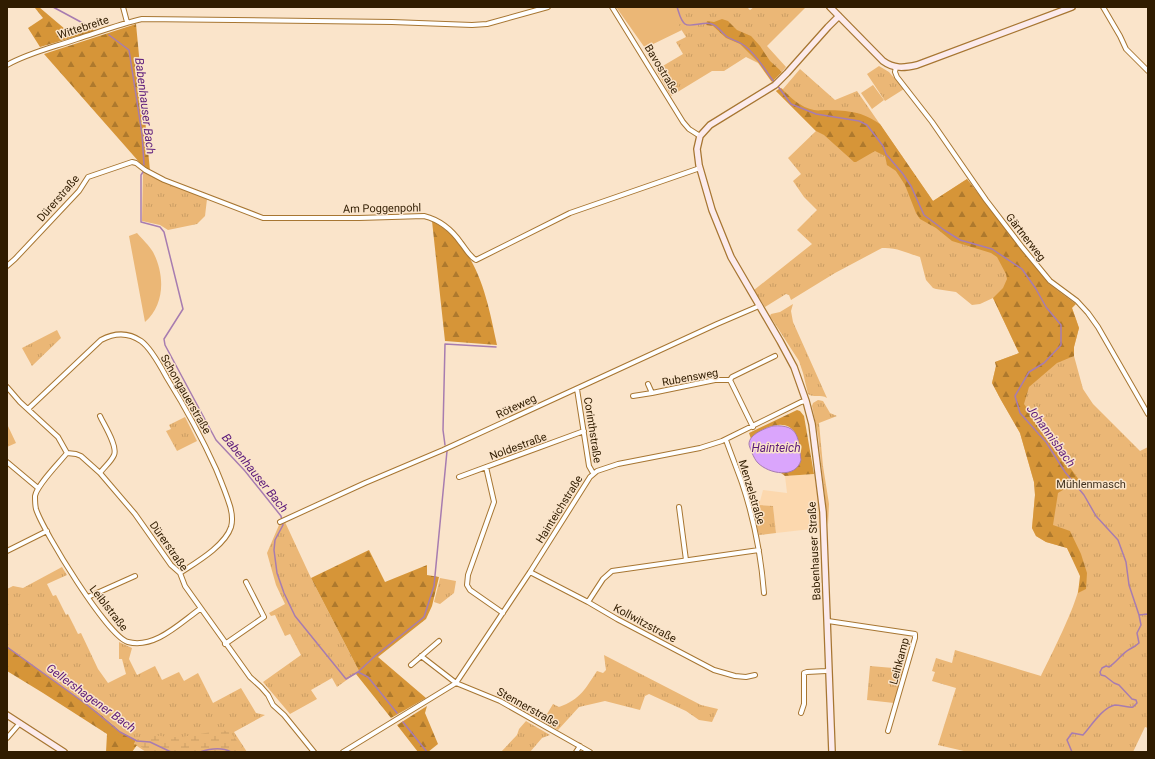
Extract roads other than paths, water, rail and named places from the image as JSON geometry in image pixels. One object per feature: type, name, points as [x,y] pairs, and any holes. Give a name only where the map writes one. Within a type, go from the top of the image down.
[{"type":"main road","points":[[830,7],[878,57],[887,64],[896,67],[918,65],[1072,7]]},
{"type":"main road","points":[[700,168],[697,149],[700,136],[710,126],[779,82],[839,16]]},
{"type":"main road","name":"Babenhauser Straße","points":[[700,168],[712,210],[725,244],[736,268],[787,354],[806,401],[813,434],[823,507],[832,752]]},
{"type":"main road","points":[[7,715],[64,752]]},
{"type":"street","points":[[123,7],[127,22]]},
{"type":"street","name":"Wittebreite","points":[[7,65],[15,60],[40,51],[127,22],[142,19],[399,22],[472,25],[487,24],[548,7]]},
{"type":"street","name":"Bavostraße","points":[[612,7],[683,122],[692,132],[700,136]]},
{"type":"street","points":[[1103,7],[1126,49],[1148,71]]},
{"type":"street","name":"Gärtnerweg","points":[[896,67],[895,72],[898,77],[932,122],[986,200],[1022,247],[1050,281],[1077,301],[1088,313],[1148,414]]},
{"type":"street","name":"Dürerstraße","points":[[7,266],[79,190],[88,177],[131,163],[136,163]]},
{"type":"street","name":"Am Poggenpohl","points":[[136,163],[145,170],[164,180],[263,218],[430,217],[440,222],[456,235],[469,255],[476,260],[570,213],[700,168]]},
{"type":"street","name":"Röteweg","points":[[281,521],[443,450],[759,306]]},
{"type":"street","name":"Schongauerstraße","points":[[28,409],[101,340],[113,335],[127,334],[142,342],[162,368],[204,443],[224,488],[232,514],[230,529],[223,541],[180,573]]},
{"type":"street","name":"Rubensweg","points":[[633,396],[710,381],[730,380],[732,377],[775,356]]},
{"type":"street","name":"Rubensweg","points":[[730,380],[753,427]]},
{"type":"street","name":"Rubensweg","points":[[648,384],[652,393]]},
{"type":"street","points":[[7,387],[20,402],[58,436],[67,453],[38,488],[7,462]]},
{"type":"street","name":"Corinthstraße","points":[[577,389],[589,466],[593,474]]},
{"type":"street","name":"Hainteichstraße","points":[[343,752],[456,684],[593,474],[601,469],[618,464],[708,446],[726,440],[801,402],[806,401]]},
{"type":"street","points":[[100,416],[113,442],[115,450],[114,457],[100,473]]},
{"type":"street","name":"Noldestraße","points":[[459,476],[584,432]]},
{"type":"street","name":"Menzelstraße","points":[[726,440],[754,524],[759,550],[764,593]]},
{"type":"street","name":"Dürerstraße","points":[[67,453],[78,454],[100,473],[128,504],[171,565],[180,573],[185,586],[225,644],[250,677],[268,695],[273,705],[314,752]]},
{"type":"street","points":[[486,467],[494,502],[468,575],[468,585],[470,590],[502,613]]},
{"type":"street","name":"Leiblstraße","points":[[38,488],[35,496],[36,508],[47,531],[67,566],[88,597],[114,632],[122,640],[131,643],[146,643],[154,641],[200,609]]},
{"type":"street","points":[[679,507],[686,560]]},
{"type":"street","points":[[7,551],[47,531]]},
{"type":"street","points":[[588,602],[603,579],[612,571],[759,550]]},
{"type":"street","name":"Kollwitzstraße","points":[[530,572],[714,670],[735,676],[755,675]]},
{"type":"street","points":[[88,597],[135,576]]},
{"type":"street","points":[[225,644],[264,617],[246,582]]},
{"type":"street","name":"Leihkamp","points":[[828,621],[915,634],[888,731]]},
{"type":"street","points":[[411,665],[439,641]]},
{"type":"street","points":[[421,656],[456,684]]},
{"type":"street","points":[[801,713],[804,704],[804,673],[829,670]]},
{"type":"street","name":"Stennerstraße","points":[[456,684],[500,701],[590,752]]},
{"type":"street","points":[[7,738],[20,723]]},
{"type":"street","points":[[576,752],[580,746]]},
{"type":"water","name":"Hainteich","points":[[773,426],[788,428],[793,430],[796,434],[801,460],[794,470],[782,473],[775,472],[763,467],[755,460],[749,444],[750,440],[758,432]]},
{"type":"waterway","name":"Babenhauser Bach","points":[[53,7],[92,28]]},
{"type":"waterway","name":"Johannisbach","points":[[677,7],[685,24],[712,24],[728,37],[745,46],[757,58],[774,82]]},
{"type":"waterway","name":"Babenhauser Bach","points":[[109,35],[129,50],[142,134],[144,165]]},
{"type":"waterway","name":"Johannisbach","points":[[777,85],[791,104],[816,114],[859,121],[867,125],[883,146],[886,154],[911,186],[924,215],[960,240],[992,249],[1022,269],[1046,307],[1061,325],[1061,345],[1044,363],[1029,372],[1015,396],[1020,413],[1046,442],[1065,472],[1084,495],[1096,516],[1118,540],[1126,562],[1129,585],[1141,625],[1137,633],[1139,643],[1124,653],[1115,663],[1109,667],[1106,666],[1102,668],[1100,672],[1101,675],[1119,685],[1132,699],[1136,700],[1137,703],[1133,707],[1111,706],[1093,722],[1083,735],[1072,733],[1067,740],[1072,752]]},
{"type":"waterway","name":"Babenhauser Bach","points":[[143,172],[141,175],[141,222],[160,227],[164,232],[183,309],[164,339],[165,345],[216,440],[245,471],[281,516],[283,525],[275,540],[274,550],[277,573],[284,593],[295,616],[346,679],[358,672],[368,677],[397,713]]},
{"type":"waterway","points":[[445,445],[443,430],[445,344],[496,347]]},
{"type":"waterway","points":[[358,672],[375,656],[424,617],[434,586],[447,451]]},
{"type":"waterway","points":[[1139,615],[1148,614]]},
{"type":"waterway","name":"Gellershagener Bach","points":[[7,647],[86,704],[120,732],[137,741],[150,742],[171,752]]},
{"type":"waterway","name":"Babenhauser Bach","points":[[403,722],[427,752]]},
{"type":"waterway","name":"Gellershagener Bach","points":[[200,752],[216,749],[224,749],[231,752]]},
{"type":"park label","name":"Mühlenmasch","points":[[1091,484]]}]
